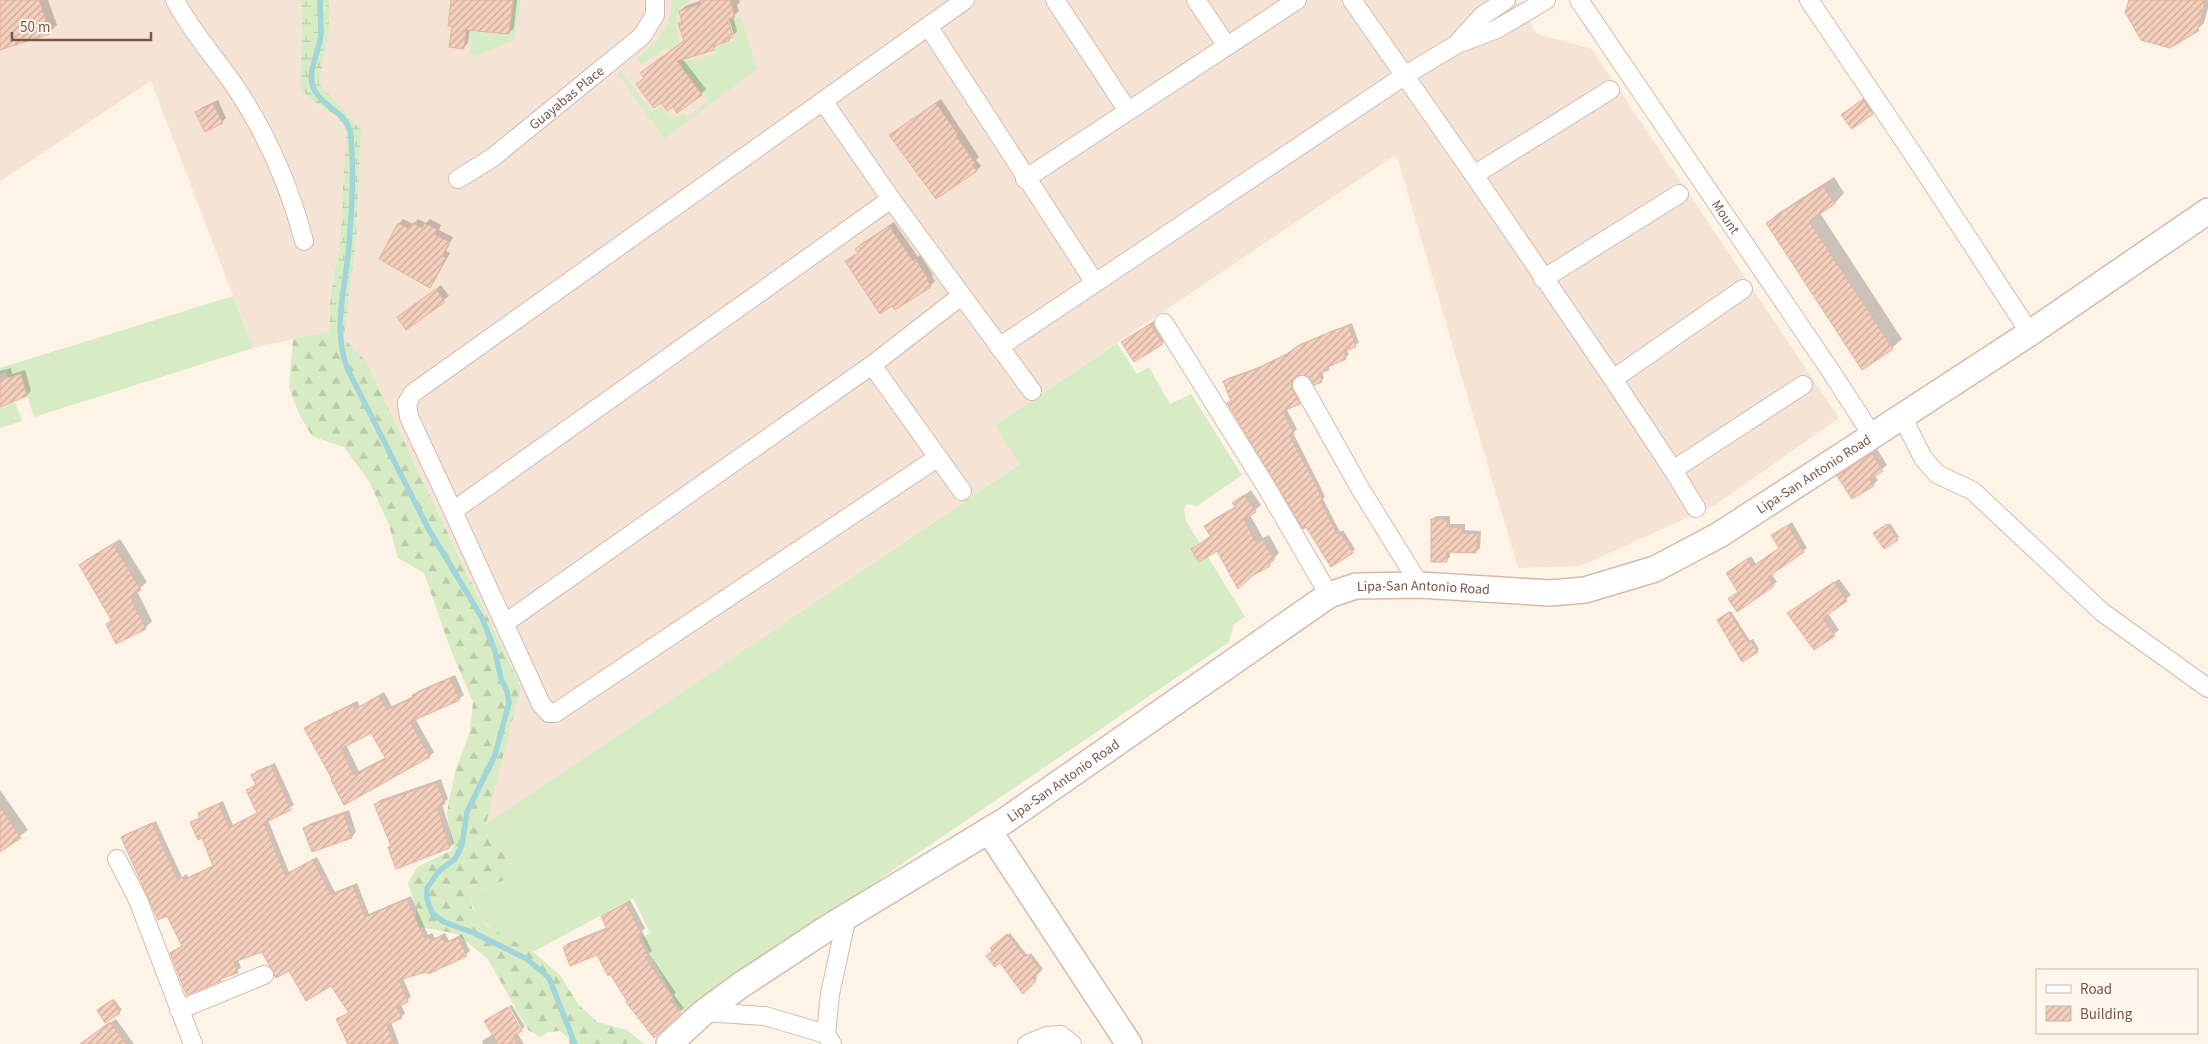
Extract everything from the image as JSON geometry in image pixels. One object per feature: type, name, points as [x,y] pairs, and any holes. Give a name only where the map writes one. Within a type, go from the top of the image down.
[{"type":"main road","name":"Lipa-San Antonio Road","points":[[669,1044],[704,1012],[740,985],[847,916],[989,831],[1141,728],[1329,595],[1356,586],[1420,585],[1550,593],[1585,590],[1656,569],[1719,535],[1872,436],[2030,333],[2208,211]]},
{"type":"main road","points":[[989,831],[1129,1044]]},
{"type":"street","points":[[175,0],[200,40],[234,84],[266,138],[293,200],[304,241]]},
{"type":"street","name":"Guayabas Place","points":[[458,179],[492,158],[642,36],[655,15],[655,0]]},
{"type":"street","points":[[937,458],[555,713],[549,713],[541,704],[409,417],[407,403],[413,393],[966,0]]},
{"type":"street","points":[[1055,0],[1128,111]]},
{"type":"street","points":[[1196,0],[1228,46]]},
{"type":"street","points":[[1025,179],[1297,0]]},
{"type":"street","points":[[1352,0],[1613,379],[1696,508]]},
{"type":"street","points":[[1457,44],[1482,16],[1506,0]]},
{"type":"street","points":[[999,347],[1404,76],[1457,44],[1497,29],[1546,0]]},
{"type":"street","name":"Mount","points":[[1579,0],[1832,373],[1872,436]]},
{"type":"street","points":[[1809,0],[2030,333]]},
{"type":"street","points":[[928,26],[1025,179],[1095,284]]},
{"type":"street","points":[[1474,175],[1610,90]]},
{"type":"street","points":[[823,101],[891,199],[1032,391]]},
{"type":"street","points":[[1543,279],[1679,194]]},
{"type":"street","points":[[453,511],[891,199]]},
{"type":"street","points":[[1613,379],[1743,289]]},
{"type":"street","points":[[504,623],[872,365],[961,296]]},
{"type":"street","points":[[1164,323],[1267,488],[1329,595]]},
{"type":"street","points":[[872,365],[962,491]]},
{"type":"street","points":[[1302,385],[1361,490],[1420,585]]},
{"type":"street","points":[[1673,470],[1803,386]]},
{"type":"street","points":[[1902,416],[1924,458],[1937,474],[1973,491],[2102,612],[2208,688]]},
{"type":"street","points":[[117,859],[138,900],[193,1044]]},
{"type":"street","points":[[704,1012],[765,1016],[829,1039],[830,994],[847,916]]},
{"type":"street","points":[[179,1010],[264,975]]},
{"type":"street","points":[[1027,1044],[1047,1036],[1062,1035],[1072,1044]]},
{"type":"shaded area","points":[[0,0],[301,0],[300,86],[306,94],[341,122],[346,135],[340,242],[330,299],[329,331],[253,348],[151,81],[0,181]]},
{"type":"shaded area","points":[[329,0],[1516,0],[1537,34],[1592,49],[1839,418],[1715,505],[1581,566],[1518,568],[1398,160],[1394,156],[995,425],[1021,463],[486,824],[521,686],[366,361],[344,339],[356,242],[361,131],[319,83],[329,32]]},
{"type":"green space","points":[[301,0],[329,0],[329,32],[319,83],[361,130],[356,242],[344,339],[329,331],[330,299],[340,242],[346,135],[344,127],[339,120],[304,93],[300,86]]},
{"type":"green space","points":[[514,0],[521,0],[514,40],[476,56],[470,55],[469,28],[482,22],[481,32],[510,35]]},
{"type":"green space","points":[[672,0],[691,0],[679,8],[677,21],[679,41],[688,58],[694,60],[716,54],[714,47],[735,41],[729,20],[741,17],[757,69],[664,139],[618,74],[621,71],[652,112],[661,106],[669,116],[679,116],[684,113],[688,117],[708,101],[667,47],[641,65],[636,59],[662,34],[669,19]]},
{"type":"green space","points":[[233,296],[253,348],[34,417],[21,374],[8,378],[6,372],[0,374],[0,368]]},
{"type":"green space","points":[[329,331],[344,339],[366,361],[521,687],[486,824],[488,839],[503,853],[511,866],[509,878],[478,891],[470,898],[472,908],[487,926],[533,952],[560,975],[578,1004],[597,1022],[627,1030],[644,1044],[570,1044],[568,1038],[560,1031],[549,1032],[540,1037],[528,1030],[487,958],[457,934],[416,926],[416,908],[408,883],[417,867],[453,848],[447,814],[456,769],[470,732],[473,702],[450,648],[424,573],[398,558],[389,525],[370,483],[344,447],[312,436],[299,414],[289,387],[293,339]]},
{"type":"green space","points":[[1117,343],[1137,374],[1149,367],[1170,404],[1191,394],[1242,475],[1197,506],[1187,504],[1184,509],[1186,521],[1245,617],[1234,624],[1229,642],[756,963],[688,1013],[683,1012],[677,1005],[642,938],[650,933],[633,898],[533,952],[495,931],[479,917],[473,908],[470,898],[478,891],[509,878],[511,866],[503,853],[488,839],[486,824],[1020,464],[995,425]]},
{"type":"green space","points":[[15,402],[22,421],[0,428],[0,407]]},
{"type":"building","points":[[0,0],[39,0],[50,34],[0,50]]},
{"type":"building","points":[[451,0],[513,0],[509,34],[466,30],[464,49],[449,47],[452,26],[448,26]]},
{"type":"building","points":[[700,0],[730,0],[735,17],[728,19],[733,37],[729,38],[729,41],[713,46],[714,50],[677,61],[702,95],[677,113],[673,107],[667,111],[661,103],[654,108],[636,84],[644,78],[640,73],[684,41],[678,23],[682,22],[679,11],[701,4]]},
{"type":"building","points":[[2129,0],[2205,0],[2198,31],[2170,48],[2141,40],[2125,12]]},
{"type":"building","points":[[1863,99],[1873,114],[1852,129],[1841,115]]},
{"type":"building","points":[[936,103],[975,163],[972,165],[977,171],[936,199],[889,135]]},
{"type":"building","points":[[213,104],[223,123],[205,132],[195,112]]},
{"type":"building","points":[[1823,186],[1835,204],[1809,221],[1893,349],[1862,370],[1766,223]]},
{"type":"building","points":[[398,223],[409,229],[412,223],[422,228],[424,223],[438,230],[435,235],[450,242],[442,256],[446,258],[430,288],[379,259]]},
{"type":"building","points":[[889,226],[913,261],[915,259],[929,280],[931,287],[895,310],[892,306],[880,314],[845,261],[858,253],[855,249]]},
{"type":"building","points":[[436,289],[445,302],[406,330],[397,317]]},
{"type":"building","points":[[1150,324],[1163,344],[1134,362],[1121,342]]},
{"type":"building","points":[[1349,326],[1356,347],[1344,351],[1346,359],[1328,367],[1329,370],[1319,373],[1322,382],[1314,385],[1307,376],[1296,376],[1291,385],[1300,404],[1283,411],[1294,434],[1290,436],[1318,489],[1323,502],[1321,503],[1337,534],[1340,532],[1353,553],[1331,567],[1306,527],[1303,529],[1227,403],[1231,401],[1223,381],[1254,370],[1287,354],[1296,347],[1332,331]]},
{"type":"building","points":[[21,374],[27,396],[0,407],[0,380]]},
{"type":"building","points":[[1872,453],[1883,471],[1870,479],[1874,486],[1852,499],[1837,476]]},
{"type":"building","points":[[1244,495],[1256,512],[1244,520],[1257,544],[1263,540],[1274,560],[1268,563],[1270,566],[1252,576],[1238,589],[1217,551],[1199,562],[1191,549],[1211,537],[1204,526],[1236,508],[1232,503]]},
{"type":"building","points":[[1431,519],[1447,519],[1447,527],[1462,527],[1462,533],[1478,534],[1476,553],[1447,552],[1447,562],[1431,562]]},
{"type":"building","points":[[1887,524],[1898,540],[1884,549],[1873,533]]},
{"type":"building","points":[[1788,525],[1804,552],[1768,577],[1774,586],[1737,612],[1728,599],[1738,592],[1726,573],[1747,559],[1752,567],[1779,548],[1771,535]]},
{"type":"building","points":[[113,544],[141,590],[130,597],[146,629],[116,644],[106,624],[112,621],[79,565]]},
{"type":"building","points":[[1834,582],[1847,601],[1823,618],[1835,636],[1814,650],[1787,613]]},
{"type":"building","points":[[1729,612],[1748,642],[1750,640],[1758,652],[1742,662],[1717,620]]},
{"type":"building","points":[[450,678],[460,700],[410,722],[430,757],[344,805],[304,728],[353,704],[355,709],[379,696],[387,710],[413,698],[412,695]],"holes":[[[371,733],[386,759],[354,775],[341,749]]]},
{"type":"building","points":[[271,766],[291,810],[264,823],[285,875],[313,860],[331,895],[353,886],[365,917],[407,899],[424,938],[428,936],[431,941],[441,936],[445,943],[458,937],[467,956],[428,974],[426,972],[399,980],[408,1002],[397,1007],[402,1018],[387,1025],[394,1044],[348,1044],[336,1019],[349,1013],[331,986],[306,1001],[289,971],[276,978],[262,952],[234,962],[238,973],[220,979],[221,981],[187,995],[184,989],[170,953],[182,946],[167,916],[158,920],[121,837],[152,823],[178,880],[183,877],[184,880],[213,866],[202,838],[198,840],[190,822],[200,818],[198,813],[219,804],[229,828],[257,813],[246,790],[256,785],[251,775]]},
{"type":"building","points":[[437,783],[445,804],[437,807],[450,848],[396,869],[388,847],[391,846],[374,804]]},
{"type":"building","points":[[0,807],[21,838],[0,852]]},
{"type":"building","points":[[344,814],[352,838],[312,852],[303,828]]},
{"type":"building","points":[[626,903],[641,933],[638,935],[648,956],[645,957],[673,998],[670,1000],[681,1013],[654,1038],[626,1002],[610,974],[608,976],[597,955],[570,966],[563,947],[607,929],[601,916]]},
{"type":"building","points":[[1007,934],[1025,957],[1028,954],[1041,971],[1033,978],[1036,981],[1023,994],[1000,963],[995,967],[986,956],[992,951],[990,948]]},
{"type":"building","points":[[112,1000],[120,1013],[105,1023],[97,1010]]},
{"type":"building","points":[[508,1007],[522,1031],[513,1036],[518,1044],[498,1044],[484,1021]]},
{"type":"building","points":[[110,1022],[126,1044],[80,1044]]},
{"type":"waterway","points":[[320,0],[321,34],[313,67],[313,87],[322,100],[345,121],[349,128],[352,150],[351,217],[340,321],[343,352],[347,368],[428,528],[482,618],[495,651],[509,703],[495,755],[467,812],[462,845],[455,859],[439,871],[427,888],[427,899],[432,913],[444,922],[474,933],[527,959],[549,978],[575,1044]]}]
